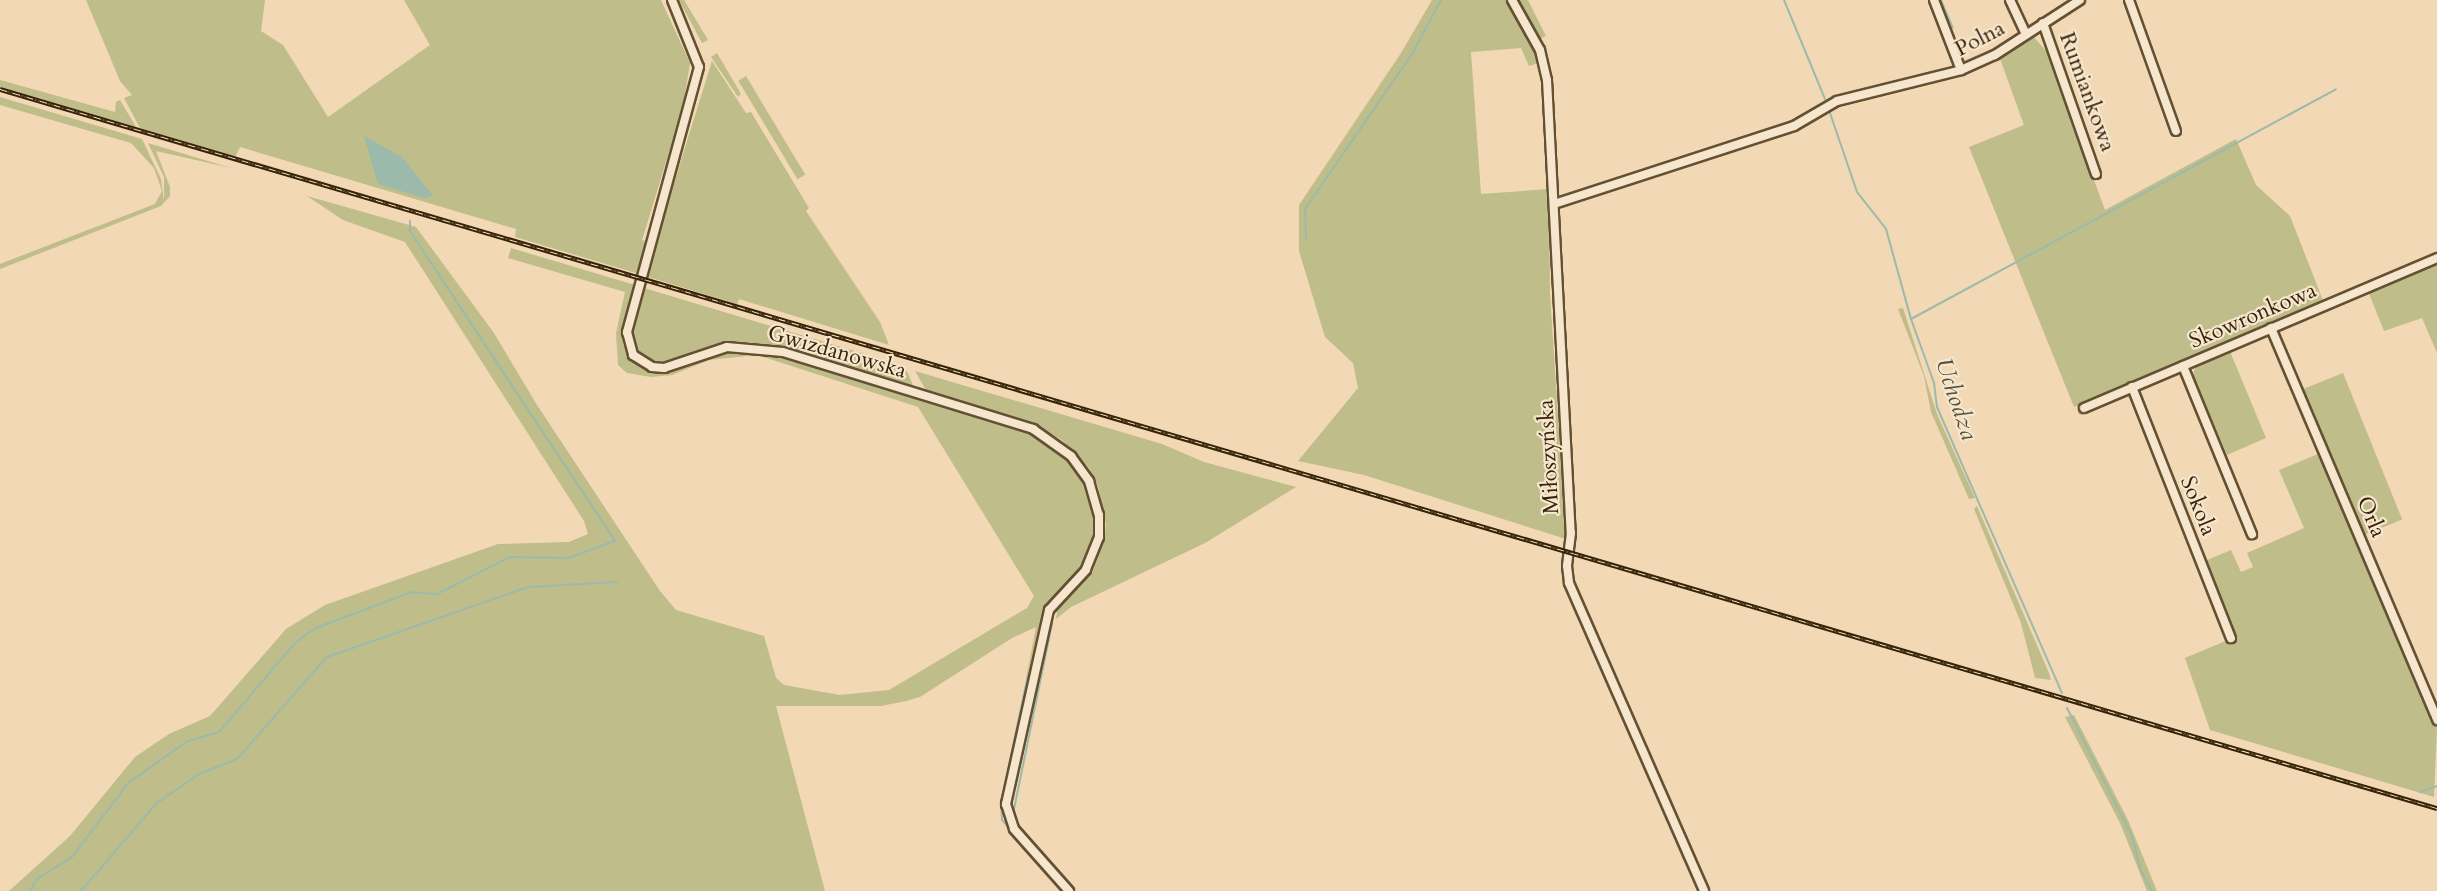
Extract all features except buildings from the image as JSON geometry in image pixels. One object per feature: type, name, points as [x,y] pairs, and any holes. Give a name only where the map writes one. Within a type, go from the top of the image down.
[{"type":"street","name":"Gwizdanowska","points":[[672,0],[699,67],[627,332],[633,355],[652,367],[664,368],[727,347],[763,348],[1046,436],[1081,466],[1095,496],[1100,515],[1100,537],[1093,559],[1049,610],[1006,810],[1014,829],[1069,891]]},
{"type":"street","name":"Miłoszyńska","points":[[1512,0],[1536,44],[1545,69],[1571,533],[1567,566],[1569,583],[1704,891]]},
{"type":"street","points":[[1934,0],[1960,70]]},
{"type":"street","points":[[2010,0],[2026,35]]},
{"type":"street","name":"Polna","points":[[1554,204],[1794,126],[1837,101],[1960,70],[2026,35],[2079,0]]},
{"type":"street","points":[[2129,0],[2176,131]]},
{"type":"street","name":"Rumiankowa","points":[[2043,23],[2096,174]]},
{"type":"street","name":"Skowronkowa","points":[[2084,408],[2437,258]]},
{"type":"street","name":"Orla","points":[[2271,328],[2437,720]]},
{"type":"street","points":[[2184,366],[2252,534]]},
{"type":"street","name":"Sokola","points":[[2132,387],[2231,638]]},
{"type":"shaded area","points":[[86,0],[265,0],[261,31],[283,45],[328,117],[430,45],[404,0],[661,0],[690,63],[683,107],[642,240],[648,242],[639,274],[515,237],[516,229],[240,147],[235,157],[140,128],[124,98],[132,95],[120,81]]},
{"type":"shaded area","points":[[679,0],[684,0],[708,40],[702,43]]},
{"type":"shaded area","points":[[1432,0],[1509,0],[1539,63],[1529,66],[1521,48],[1471,52],[1481,194],[1549,189],[1550,294],[1566,539],[1364,475],[1298,461],[1358,388],[1353,363],[1325,337],[1299,251],[1299,205],[1401,53]]},
{"type":"shaded area","points":[[1517,0],[1528,0],[1546,36],[1539,39]]},
{"type":"shaded area","points":[[2033,36],[2047,52],[2105,210],[2236,139],[2256,185],[2290,216],[2324,303],[2074,407],[1969,147],[2024,125],[1999,56]]},
{"type":"shaded area","points":[[717,53],[741,94],[738,97],[711,57]]},
{"type":"shaded area","points":[[712,61],[746,113],[751,112],[809,208],[806,211],[880,322],[889,345],[739,299],[737,304],[645,276]]},
{"type":"shaded area","points":[[746,76],[805,175],[798,179],[738,81]]},
{"type":"shaded area","points":[[0,80],[115,112],[116,102],[120,100],[136,127],[0,87]]},
{"type":"shaded area","points":[[0,97],[142,139],[161,179],[164,201],[164,177],[148,143],[231,168],[156,151],[170,187],[170,196],[161,206],[0,269],[0,264],[155,204],[162,191],[154,168],[131,143],[0,105]]},
{"type":"shaded area","points":[[364,136],[402,157],[433,196],[424,198],[378,184]]},
{"type":"shaded area","points":[[307,196],[416,227],[494,333],[537,405],[660,591],[676,610],[764,636],[776,678],[784,685],[840,695],[889,690],[1027,608],[1034,596],[918,407],[757,355],[709,360],[672,375],[651,377],[627,373],[618,365],[616,333],[625,292],[508,258],[511,248],[635,285],[623,326],[623,344],[639,366],[650,371],[673,371],[728,351],[782,356],[1032,433],[1069,458],[1086,483],[1096,516],[1090,558],[1074,579],[1065,583],[1060,595],[1046,604],[1032,679],[1026,679],[1036,627],[1012,638],[920,697],[881,706],[776,706],[825,891],[9,891],[70,836],[135,757],[169,734],[210,716],[286,629],[325,605],[498,544],[569,542],[588,534],[584,521],[405,242],[343,220]]},
{"type":"shaded area","points":[[2437,264],[2437,353],[2422,318],[2384,331],[2368,291]]},
{"type":"shaded area","points":[[644,288],[898,364],[907,371],[914,388],[791,350],[747,342],[715,344],[672,361],[652,362],[632,345],[633,319]]},
{"type":"shaded area","points":[[1903,308],[1937,414],[1975,498],[1969,499],[1931,412],[1924,376],[1898,309]]},
{"type":"shaded area","points":[[2229,349],[2266,438],[2227,455],[2193,375],[2196,363]]},
{"type":"shaded area","points":[[915,371],[1162,444],[1204,462],[1296,487],[1205,543],[1071,607],[1056,619],[1058,606],[1092,573],[1104,541],[1106,525],[1098,486],[1089,468],[1062,440],[1042,429],[927,392]]},
{"type":"shaded area","points":[[2343,373],[2402,519],[2362,536],[2303,389]]},
{"type":"shaded area","points":[[2318,454],[2437,728],[2434,797],[2210,730],[2185,658],[2228,640],[2205,561],[2231,550],[2241,572],[2253,567],[2247,553],[2304,528],[2279,470]]},
{"type":"shaded area","points":[[1977,506],[2051,680],[2035,678],[2021,623],[1974,509]]},
{"type":"shaded area","points":[[2074,715],[2128,820],[2157,891],[2147,891],[2120,823],[2065,717]]},
{"type":"waterway","points":[[1306,239],[1305,209],[1412,54],[1441,0]]},
{"type":"waterway","name":"Uchodza","points":[[1784,0],[1825,99]]},
{"type":"waterway","points":[[1941,0],[1953,28]]},
{"type":"waterway","points":[[1911,319],[2336,89]]},
{"type":"waterway","name":"Uchodza","points":[[1830,113],[1857,192],[1886,229],[1911,319],[1934,383],[1937,407],[2062,693]]},
{"type":"waterway","points":[[30,891],[37,879],[72,857],[129,782],[188,741],[219,732],[295,643],[316,628],[412,592],[437,594],[510,557],[568,558],[615,541],[410,231],[410,221]]},
{"type":"waterway","points":[[81,891],[157,803],[199,774],[237,759],[327,657],[528,587],[617,582]]},
{"type":"waterway","points":[[1051,863],[1019,827],[1013,814],[1052,624]]},
{"type":"waterway","points":[[1011,830],[1002,820],[1001,802],[1028,675]]},
{"type":"waterway","name":"Uchodza","points":[[2067,708],[2132,836],[2140,869],[2152,891]]},
{"type":"waterway","points":[[2420,792],[2437,786]]},
{"type":"railway","points":[[0,89],[2437,808]]}]
